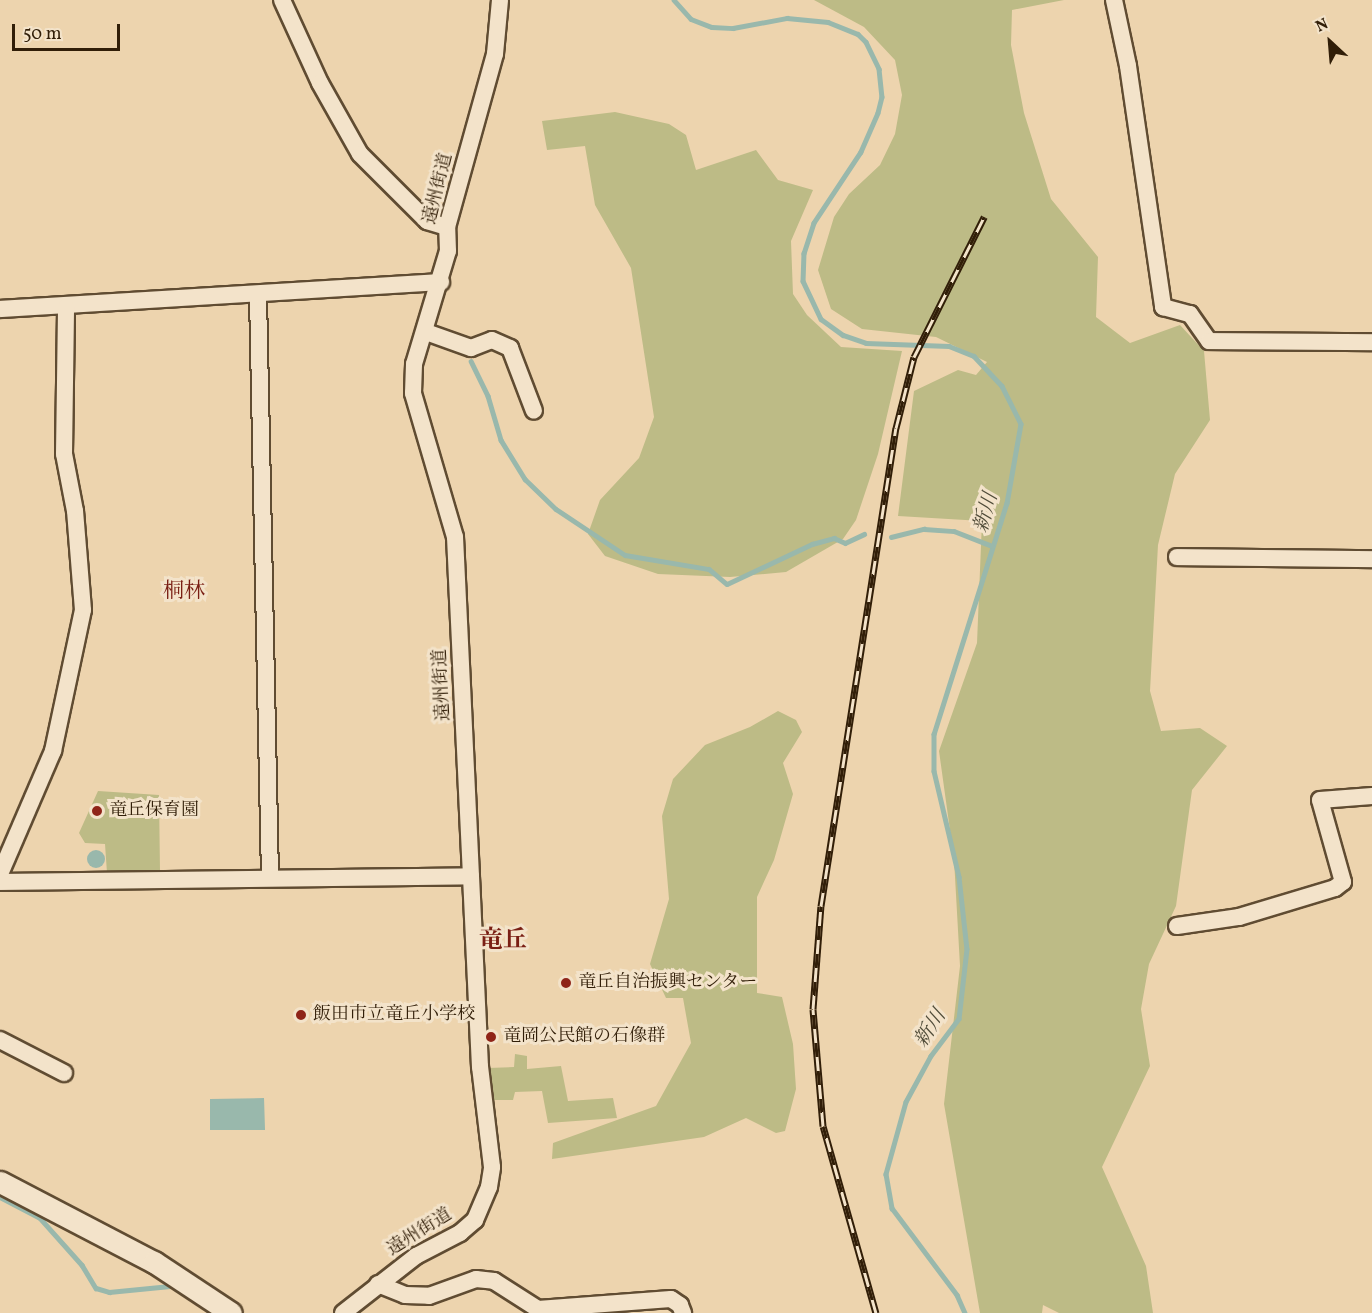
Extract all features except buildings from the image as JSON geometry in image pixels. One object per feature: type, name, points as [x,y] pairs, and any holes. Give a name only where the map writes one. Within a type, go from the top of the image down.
[{"type":"street","points":[[282,0],[320,83],[360,154],[427,221],[447,228]]},
{"type":"street","name":"遠州街道","points":[[343,1313],[378,1284],[475,1220],[489,1187],[492,1167],[480,1066],[455,537],[413,393],[414,364],[441,282],[448,251],[447,228],[495,54],[500,0]]},
{"type":"street","points":[[1114,0],[1128,66],[1163,308],[1190,314],[1209,341],[1372,342]]},
{"type":"street","points":[[0,309],[66,307],[441,282]]},
{"type":"street","points":[[258,295],[270,876]]},
{"type":"street","points":[[0,874],[53,751],[83,610],[75,511],[64,454],[66,307]]},
{"type":"street","points":[[426,332],[471,348],[492,340],[510,348],[534,411]]},
{"type":"street","points":[[1177,557],[1372,559]]},
{"type":"street","points":[[1177,926],[1239,917],[1335,888],[1343,882],[1320,800],[1372,795]]},
{"type":"street","points":[[0,882],[270,876],[471,876]]},
{"type":"street","points":[[0,1040],[64,1073]]},
{"type":"street","points":[[0,1182],[154,1262],[231,1313]]},
{"type":"street","points":[[378,1284],[405,1296],[429,1296],[476,1279],[494,1281],[538,1309],[671,1299],[680,1305],[683,1313]]},
{"type":"shaded area","points":[[814,0],[1064,0],[1012,10],[1011,45],[1024,113],[1051,199],[1098,257],[1096,317],[1130,343],[1180,325],[1204,351],[1210,420],[1175,474],[1158,545],[1150,691],[1161,731],[1200,728],[1227,746],[1192,790],[1176,906],[1149,964],[1141,1009],[1150,1066],[1102,1167],[1146,1266],[1153,1313],[1059,1313],[1043,1305],[1042,1313],[980,1313],[944,1104],[960,966],[954,859],[939,751],[977,643],[982,521],[898,516],[914,391],[958,370],[976,375],[987,362],[936,337],[862,329],[831,309],[818,270],[834,217],[849,194],[880,165],[895,134],[902,95],[895,60],[864,27]]},
{"type":"shaded area","points":[[615,112],[669,124],[686,135],[696,170],[756,150],[778,180],[813,190],[791,241],[793,294],[807,315],[841,347],[902,351],[878,454],[856,520],[843,539],[786,572],[730,577],[658,574],[605,556],[588,534],[600,500],[639,458],[654,417],[631,268],[595,205],[585,146],[547,150],[542,121]]},
{"type":"shaded area","points":[[778,711],[796,720],[802,732],[783,763],[793,794],[774,860],[757,897],[757,993],[782,997],[793,1044],[796,1089],[785,1131],[776,1133],[746,1118],[704,1137],[552,1159],[553,1143],[656,1106],[691,1043],[683,998],[666,998],[650,964],[669,899],[662,816],[673,779],[705,745],[750,727]]},
{"type":"shaded area","points":[[98,791],[159,795],[160,871],[107,873],[105,844],[85,843],[79,833]]},
{"type":"shaded area","points":[[96,850],[102,853],[105,859],[102,865],[96,868],[90,865],[87,859],[90,853]]},
{"type":"shaded area","points":[[515,1054],[527,1056],[527,1069],[561,1066],[568,1101],[613,1098],[617,1118],[548,1123],[542,1091],[515,1092],[513,1100],[491,1100],[488,1068],[514,1067]]},
{"type":"shaded area","points":[[264,1098],[265,1130],[210,1130],[210,1099]]},
{"type":"waterway","name":"新川","points":[[674,0],[691,19],[712,27],[733,28],[787,18],[828,22],[858,34],[866,42],[879,69],[882,97],[878,113],[861,152],[814,223],[804,253],[803,281],[821,319],[843,335],[866,343],[949,346],[974,356],[1002,386],[1021,424],[1007,503],[934,734],[934,771],[959,877],[967,949],[959,1019],[931,1056],[906,1102],[886,1174],[892,1208],[957,1295],[965,1313]]},
{"type":"waterway","points":[[471,361],[488,396],[501,440],[525,479],[556,509],[625,555],[709,569],[727,584],[812,544],[834,538],[845,543],[864,534]]},
{"type":"waterway","points":[[891,537],[924,529],[954,531],[992,546]]},
{"type":"waterway","points":[[0,1197],[40,1218],[82,1265],[96,1288],[109,1292],[170,1286]]},
{"type":"railway","points":[[876,1313],[823,1126],[813,1009],[821,906],[896,428],[914,357],[984,217]]},
{"type":"place","name":"竜丘保育園","points":[[97,811]]},
{"type":"place","name":"竜丘自治振興センター","points":[[566,983]]},
{"type":"place","name":"飯田市立竜丘小学校","points":[[301,1015]]},
{"type":"place","name":"竜岡公民館の石像群","points":[[491,1037]]},
{"type":"district","name":"桐林","points":[[184,592]]},
{"type":"district","name":"竜丘","points":[[503,942]]}]
